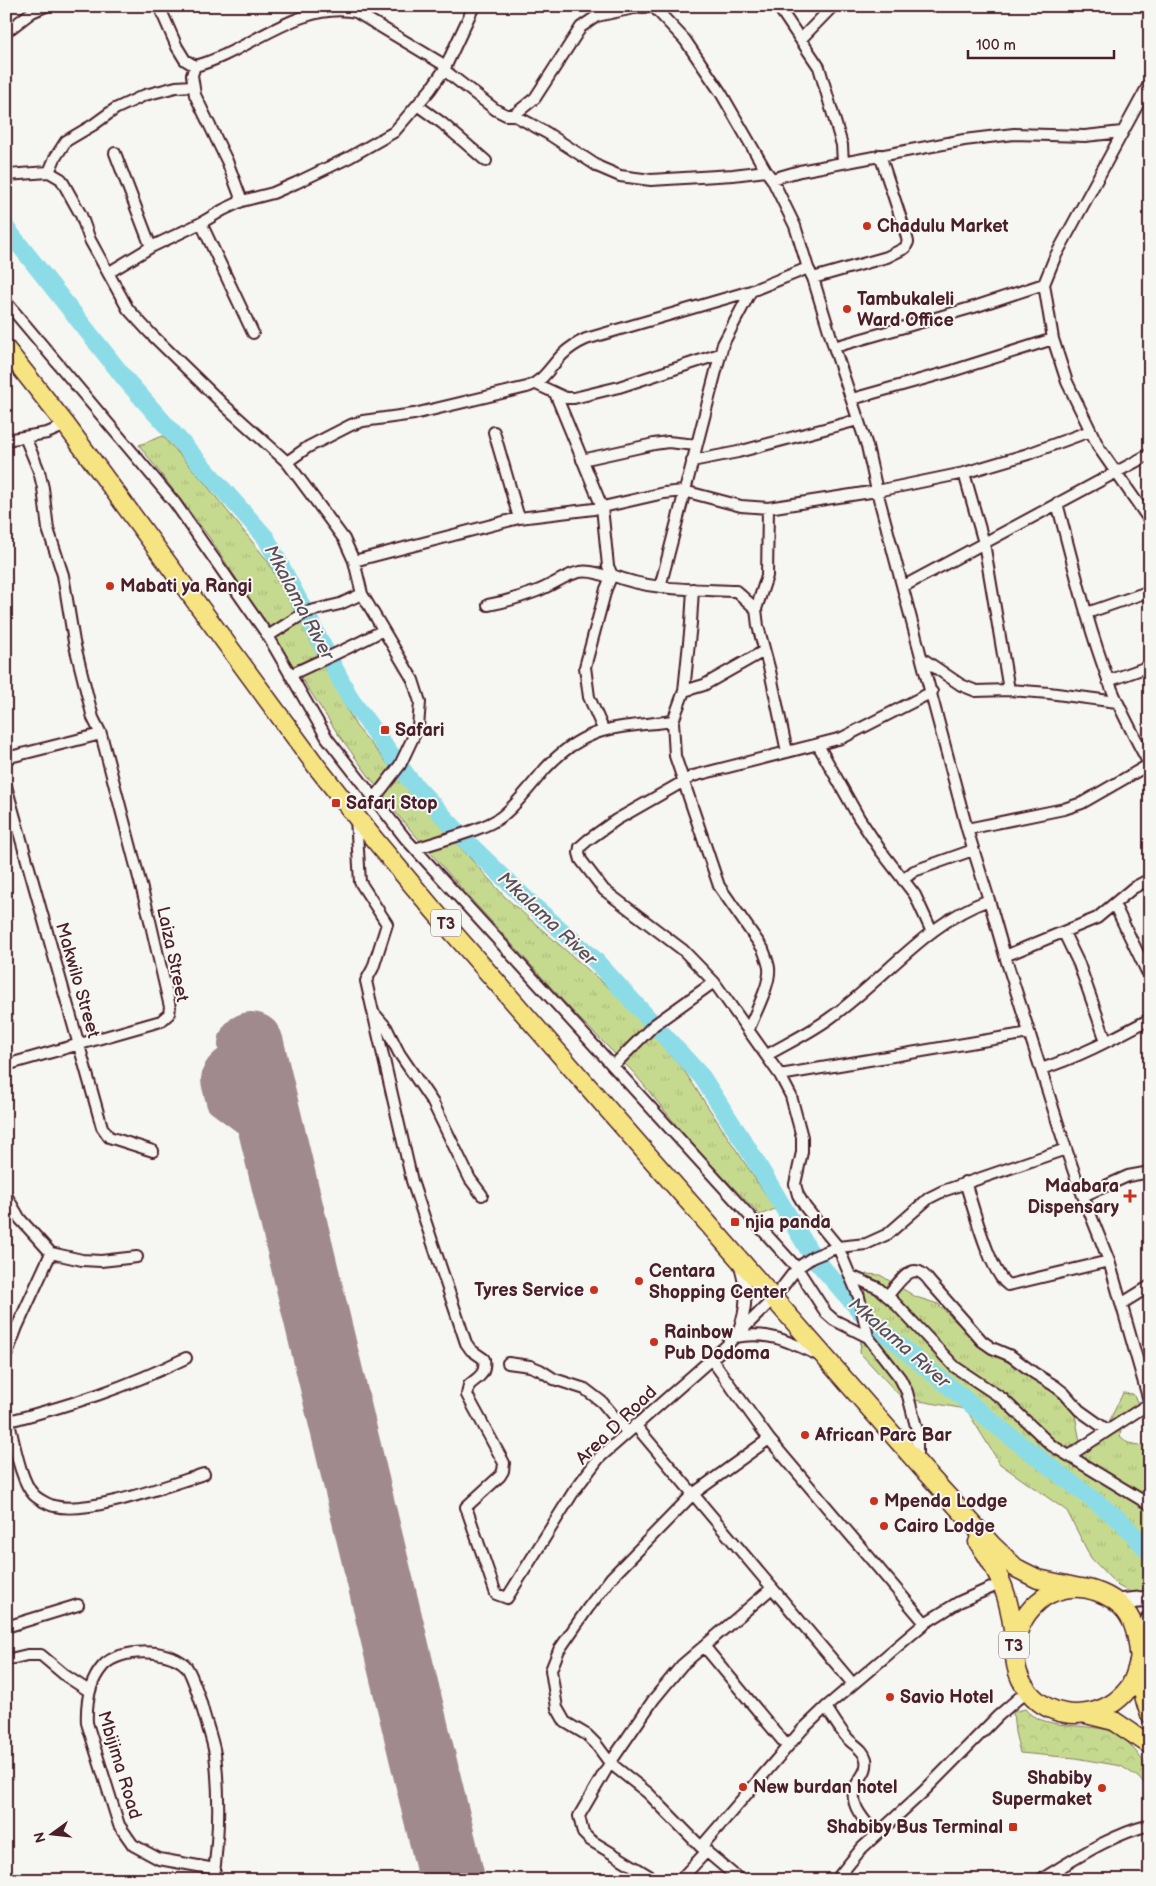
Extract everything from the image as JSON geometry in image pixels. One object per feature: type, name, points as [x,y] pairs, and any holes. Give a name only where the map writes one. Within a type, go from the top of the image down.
[{"type":"highway","name":"T3","points":[[6,349],[66,425],[240,664],[356,816],[436,913],[920,1465],[992,1545],[1016,1568],[1038,1579],[1093,1590],[1106,1595],[1127,1612],[1139,1637],[1142,1691],[1150,1714]]},
{"type":"highway","name":"T3","points":[[920,1465],[994,1564],[1011,1611],[1015,1661],[1020,1677],[1039,1702],[1054,1710],[1069,1714],[1085,1714],[1102,1710],[1116,1701],[1128,1689],[1136,1674],[1140,1658]]},
{"type":"highway","name":"T3","points":[[1014,1645],[1019,1626],[1029,1610],[1043,1597],[1061,1590],[1080,1588]]},
{"type":"highway","name":"T3","points":[[1085,1714],[1114,1721],[1150,1745]]},
{"type":"main road","points":[[1117,1602],[1150,1599]]},
{"type":"main road","points":[[1139,1637],[1150,1618]]},
{"type":"street","points":[[6,32],[32,12],[46,6]]},
{"type":"street","points":[[160,6],[177,47],[185,60],[195,66],[224,56],[290,22],[320,11],[342,9],[356,12],[445,68],[496,110],[506,115],[514,115],[547,133],[599,167],[620,176],[651,180],[733,175],[769,175],[843,163],[935,144],[1014,134],[1086,136],[1122,132]]},
{"type":"street","points":[[108,273],[151,247],[242,201],[273,193],[366,149],[394,132],[430,90],[445,68],[474,6]]},
{"type":"street","points":[[514,115],[535,98],[581,27],[597,16],[653,6],[685,40],[721,93],[769,175],[795,226],[867,446],[973,850],[1066,1149],[1110,1261],[1150,1403],[1069,1456]]},
{"type":"street","points":[[778,6],[819,67],[842,145],[843,163]]},
{"type":"street","points":[[801,39],[833,7]]},
{"type":"street","points":[[195,66],[192,75],[192,86],[202,111],[227,161],[242,201]]},
{"type":"street","points":[[1150,82],[1055,257],[1044,284],[1053,339],[1067,382],[1099,448],[1150,521]]},
{"type":"street","points":[[49,172],[54,158],[66,141],[115,109],[145,95],[176,87],[192,86]]},
{"type":"street","points":[[417,105],[442,123],[486,161]]},
{"type":"street","points":[[114,153],[151,247]]},
{"type":"street","points":[[813,278],[887,257],[905,248],[908,242],[906,234],[880,155]]},
{"type":"street","points":[[6,175],[49,172],[63,182],[81,215],[90,240],[128,309],[150,334],[286,462],[344,539],[354,561],[362,594],[413,680],[420,702],[418,728],[400,765],[374,799]]},
{"type":"street","points":[[201,223],[253,333]]},
{"type":"street","points":[[286,462],[308,447],[351,425],[414,414],[536,384],[545,377],[563,354],[586,339],[751,291],[808,268]]},
{"type":"street","points":[[834,347],[974,307],[1044,284]]},
{"type":"street","points":[[660,587],[720,354],[726,337],[751,291]]},
{"type":"street","points":[[6,302],[175,504],[268,636],[327,738],[415,849],[797,1268],[826,1313],[834,1320],[868,1337],[900,1378],[907,1392],[917,1430],[920,1465]]},
{"type":"street","points":[[852,399],[952,371],[1053,339]]},
{"type":"street","points":[[536,384],[566,398],[574,398],[619,387],[720,354]]},
{"type":"street","points":[[555,393],[602,507],[608,566],[611,576],[585,667],[589,697],[603,729]]},
{"type":"street","points":[[692,461],[738,452],[858,420]]},
{"type":"street","points":[[6,440],[47,433],[66,425]]},
{"type":"street","points":[[354,561],[519,518],[602,507],[664,493],[684,491],[741,506],[768,508],[877,490],[964,473],[1028,454],[1090,431]]},
{"type":"street","points":[[494,432],[519,518]]},
{"type":"street","name":"Laiza Street","points":[[6,1065],[160,1021],[169,1014],[170,1007],[146,902],[74,642],[63,575],[48,528],[39,471],[25,437]]},
{"type":"street","points":[[582,460],[668,442],[696,445]]},
{"type":"street","points":[[904,586],[1150,454]]},
{"type":"street","points":[[964,473],[984,542],[1009,690]]},
{"type":"street","points":[[967,829],[1064,809],[1082,803],[1149,764],[1108,681],[1057,503]]},
{"type":"street","points":[[768,508],[767,576],[756,609],[787,752]]},
{"type":"street","points":[[488,605],[538,591],[572,573],[581,571],[599,573],[660,587],[736,590],[756,609]]},
{"type":"street","points":[[693,589],[684,691],[673,721],[675,756],[719,886],[762,949],[767,960],[769,970],[766,984],[748,1031]]},
{"type":"street","points":[[1087,613],[1150,591]]},
{"type":"street","points":[[268,636],[306,612],[340,604],[362,594]]},
{"type":"street","points":[[290,676],[383,630]]},
{"type":"street","points":[[684,691],[704,684],[764,651]]},
{"type":"street","points":[[923,659],[968,689],[976,691],[1009,690],[1049,693],[1117,702]]},
{"type":"street","points":[[1108,681],[1150,666]]},
{"type":"street","points":[[868,1337],[860,1297],[838,1247],[806,1208],[798,1195],[796,1184],[802,1152],[802,1137],[791,1096],[780,1075],[768,1055],[748,1031],[714,982],[683,950],[604,890],[581,860],[578,853],[584,844],[616,820],[693,776],[818,745],[850,734],[932,692]]},
{"type":"street","points":[[415,849],[489,824],[503,816],[567,748],[603,729],[673,721]]},
{"type":"street","points":[[6,758],[101,734]]},
{"type":"street","points":[[818,745],[859,818],[915,895],[932,932]]},
{"type":"street","name":"Makwilo Street","points":[[6,786],[102,1127],[105,1133],[114,1139],[153,1151]]},
{"type":"street","points":[[356,816],[360,882],[387,924],[373,968],[366,981],[373,1012],[386,1027],[399,1053],[433,1103],[470,1179],[482,1195]]},
{"type":"street","points":[[903,880],[914,871],[973,850]]},
{"type":"street","points":[[1005,956],[1097,918],[1133,888],[1150,879]]},
{"type":"street","points":[[768,1055],[830,1018],[932,932],[959,913],[989,900]]},
{"type":"street","points":[[1114,904],[1150,978]]},
{"type":"street","points":[[1064,933],[1078,964],[1106,1041]]},
{"type":"street","points":[[1142,963],[1150,952]]},
{"type":"street","points":[[613,1066],[654,1025],[714,982]]},
{"type":"street","name":"Area D Road","points":[[373,1012],[412,1181],[466,1343],[472,1350],[484,1358],[485,1368],[482,1375],[469,1385],[467,1395],[504,1463],[500,1476],[466,1507],[496,1594],[507,1598],[585,1475],[599,1458],[712,1360],[774,1298],[797,1268]]},
{"type":"street","points":[[1040,1070],[1071,1059],[1120,1036],[1150,1019]]},
{"type":"street","points":[[780,1075],[931,1048],[1029,1033]]},
{"type":"street","points":[[797,1268],[813,1257],[838,1247],[866,1244],[888,1234],[929,1198],[965,1182],[1066,1149]]},
{"type":"street","points":[[1083,1196],[1128,1176],[1150,1172]]},
{"type":"street","points":[[965,1182],[985,1244],[1002,1281],[1008,1286],[1110,1261]]},
{"type":"street","points":[[6,1195],[20,1219],[51,1253],[82,1260],[101,1261],[137,1257]]},
{"type":"street","points":[[7,1350],[51,1253]]},
{"type":"street","points":[[738,1257],[746,1293],[746,1307],[735,1337],[772,1336],[827,1358]]},
{"type":"street","points":[[886,1296],[911,1271],[918,1270],[924,1274],[982,1341],[992,1348],[1011,1356],[1055,1386],[1079,1410],[1107,1430]]},
{"type":"street","points":[[850,1276],[878,1288],[955,1367],[1002,1399],[1051,1445],[1150,1505]]},
{"type":"street","points":[[1121,1304],[1150,1286]]},
{"type":"street","points":[[186,1358],[150,1376],[95,1397],[8,1416],[24,1480],[34,1496],[53,1506],[91,1506],[122,1499],[204,1474]]},
{"type":"street","points":[[712,1360],[769,1439],[925,1623]]},
{"type":"street","points":[[508,1363],[530,1366],[540,1370],[554,1379],[585,1389],[602,1402],[631,1429],[693,1494],[853,1684]]},
{"type":"street","points":[[740,1880],[704,1849],[648,1793],[610,1763],[592,1740],[565,1722],[557,1708],[551,1670],[559,1650],[606,1586],[693,1494],[769,1439]]},
{"type":"street","points":[[680,1880],[787,1746],[826,1707],[925,1623],[959,1602],[1002,1583]]},
{"type":"street","points":[[656,1880],[590,1840],[583,1833],[579,1816],[610,1763],[654,1699],[682,1665],[772,1588]]},
{"type":"street","points":[[6,1627],[78,1605]]},
{"type":"street","points":[[704,1646],[787,1746]]},
{"type":"street","name":"Mbijima Road","points":[[213,1880],[215,1869],[219,1806],[214,1752],[198,1693],[186,1665],[170,1656],[150,1651],[113,1659],[103,1666],[89,1691],[86,1708],[87,1723],[119,1825],[133,1845],[159,1859],[215,1869]]},
{"type":"street","points":[[6,1660],[27,1655],[40,1656],[89,1691]]},
{"type":"street","points":[[836,1880],[876,1834],[923,1792],[998,1716],[1028,1690]]},
{"type":"street","points":[[826,1707],[849,1740],[862,1750],[866,1760],[865,1772],[856,1786],[854,1802],[858,1812],[876,1834]]},
{"type":"street","points":[[1040,1880],[1100,1845],[1133,1829],[1150,1825]]},
{"type":"green space","points":[[163,436],[204,482],[267,560],[356,726],[415,797],[506,898],[618,996],[683,1069],[775,1209],[760,1215],[695,1148],[634,1073],[577,1016],[396,813],[338,734],[209,537],[139,445]]},
{"type":"green space","points":[[866,1274],[880,1275],[916,1297],[938,1304],[983,1349],[1026,1372],[1074,1409],[1080,1442],[1109,1422],[1123,1393],[1133,1394],[1141,1409],[1123,1420],[1120,1436],[1128,1443],[1150,1447],[1150,1587],[1134,1594],[1118,1586],[1091,1558],[1067,1511],[1000,1464],[966,1409],[902,1398],[860,1353]]},
{"type":"green space","points":[[1025,1709],[1041,1720],[1052,1723],[1099,1728],[1117,1734],[1131,1746],[1146,1764],[1149,1771],[1150,1784],[1147,1787],[1138,1777],[1121,1766],[1075,1758],[1020,1753],[1013,1712]]},
{"type":"waterway","name":"Mkalama River","points":[[6,228],[126,380],[266,538],[351,700],[410,780],[470,845],[531,904],[594,959],[702,1077],[747,1147],[813,1257],[862,1313],[1006,1433],[1121,1521],[1150,1553]]},
{"type":"taxiway","points":[[252,1049],[228,1059],[218,1067],[214,1079],[215,1088],[219,1102],[275,1144]]},
{"type":"runway","points":[[251,1045],[452,1880]]},
{"type":"place","name":"Chadulu Market","points":[[867,226]]},
{"type":"place","name":"Tambukaleli Ward Office","points":[[847,309]]},
{"type":"place","name":"Mabati ya Rangi","points":[[110,586]]},
{"type":"place","name":"Safari","points":[[385,730]]},
{"type":"place","name":"Safari Stop","points":[[336,803]]},
{"type":"place","name":"Maabara Dispensary","points":[[1130,1196]]},
{"type":"place","name":"njia panda","points":[[735,1222]]},
{"type":"place","name":"Centara Shopping Center","points":[[639,1281]]},
{"type":"place","name":"Tyres Service","points":[[594,1290]]},
{"type":"place","name":"Rainbow Pub Dodoma","points":[[654,1342]]},
{"type":"place","name":"African Parc Bar","points":[[805,1435]]},
{"type":"place","name":"Mpenda Lodge","points":[[874,1501]]},
{"type":"place","name":"Cairo Lodge","points":[[884,1526]]},
{"type":"place","name":"Savio Hotel","points":[[890,1697]]},
{"type":"place","name":"New burdan hotel","points":[[743,1787]]},
{"type":"place","name":"Shabiby Supermaket","points":[[1102,1788]]},
{"type":"place","name":"Shabiby Bus Terminal","points":[[1013,1827]]}]
